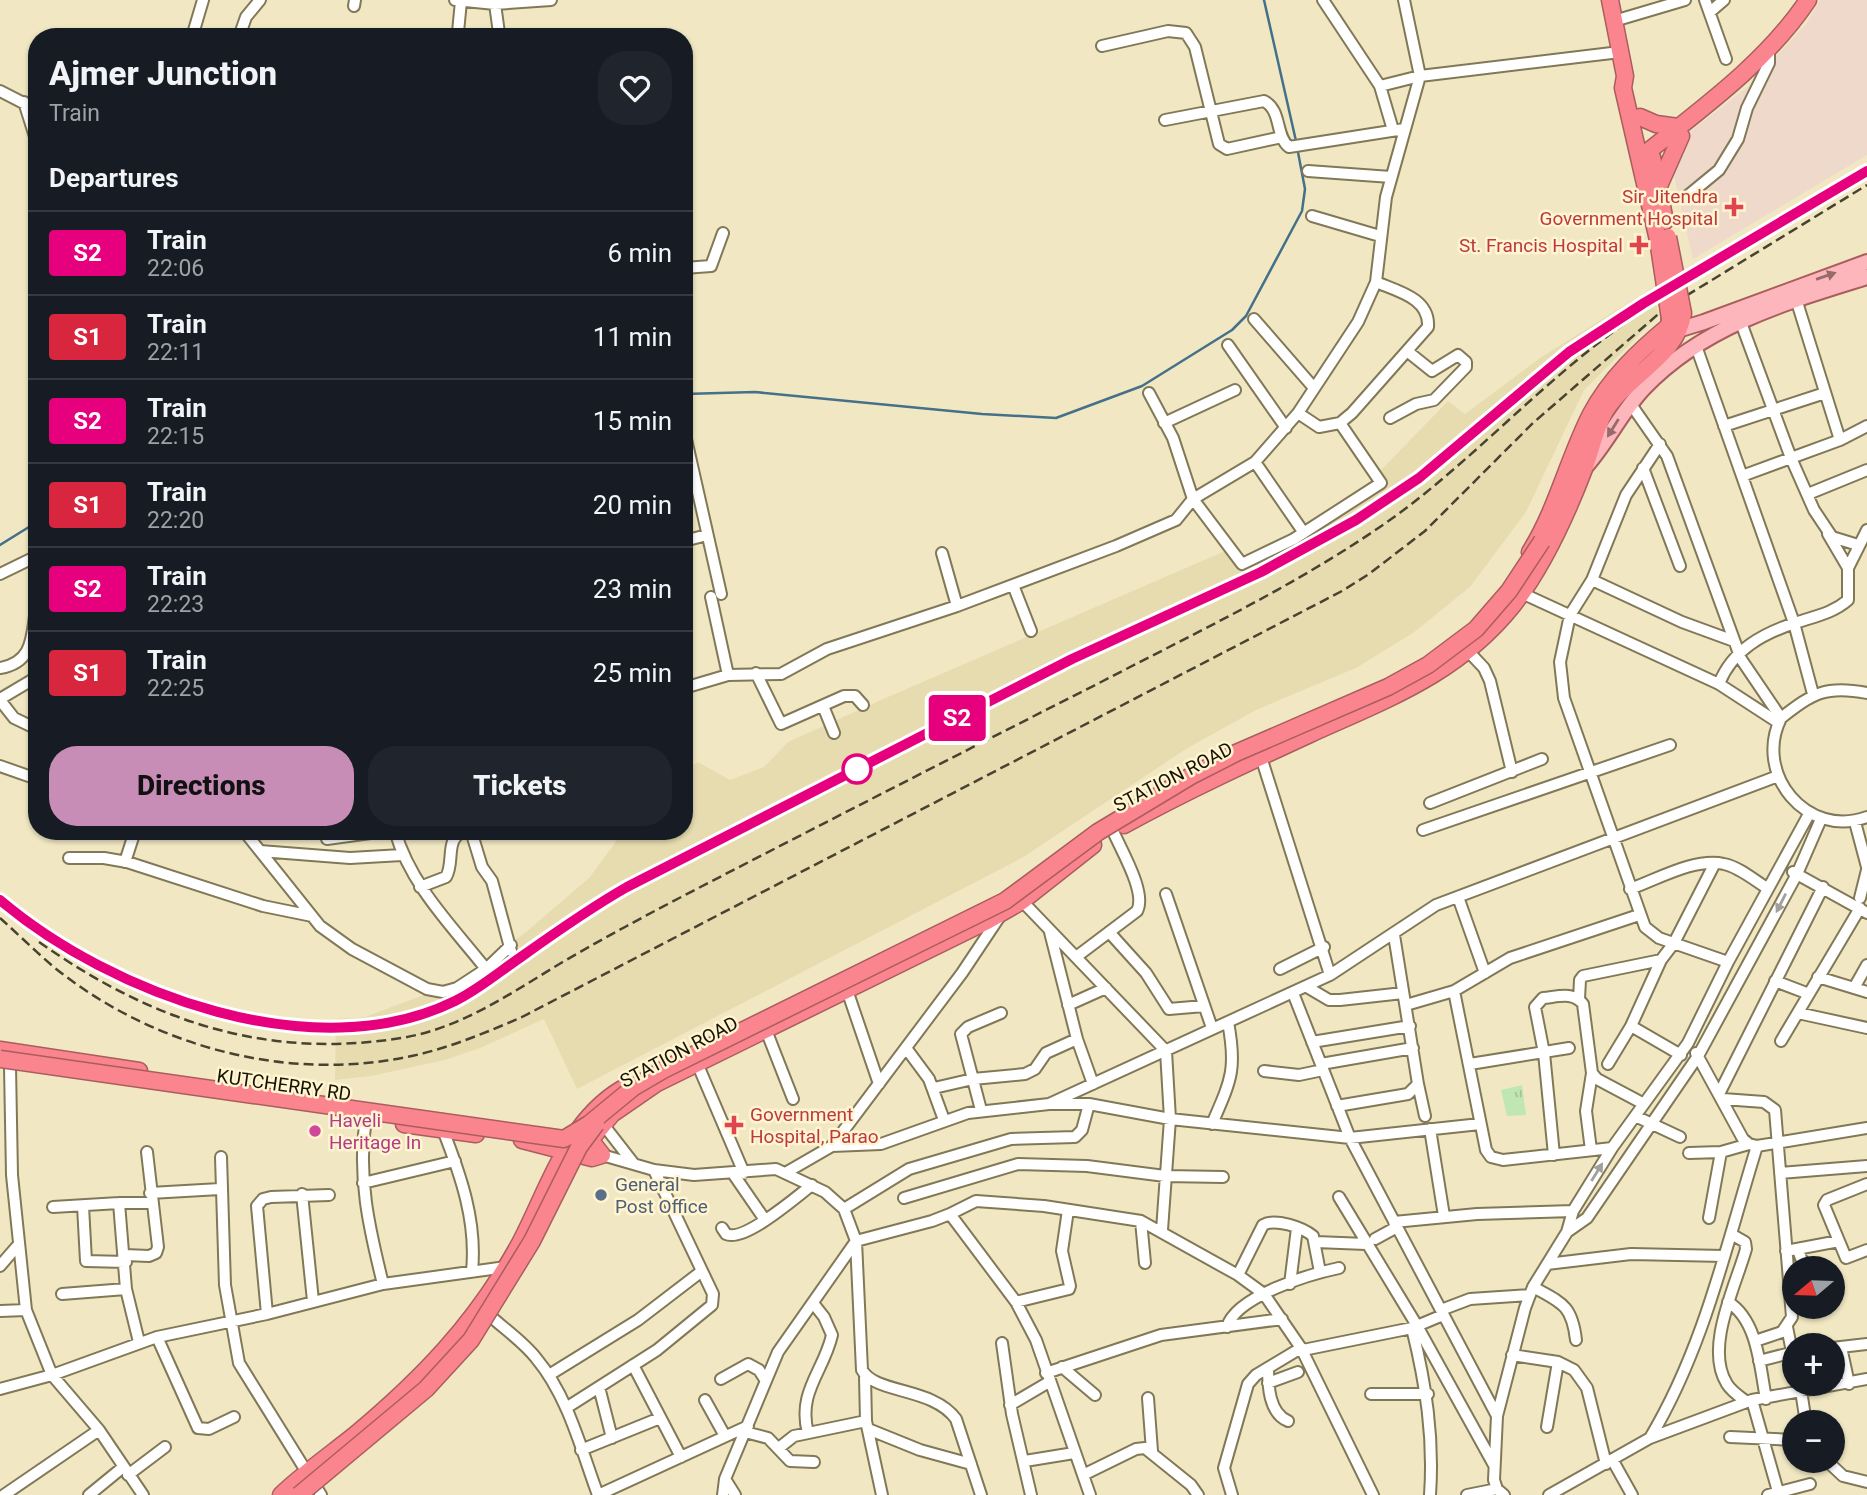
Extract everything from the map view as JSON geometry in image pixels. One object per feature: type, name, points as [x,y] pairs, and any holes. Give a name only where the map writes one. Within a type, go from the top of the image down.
[{"type":"highway","points":[[1647,159],[1769,47],[1802,2]]},
{"type":"highway","points":[[1612,9],[1625,76],[1640,117],[1663,239]]},
{"type":"highway","points":[[1625,76],[1623,88],[1659,186],[1673,324]]},
{"type":"highway","points":[[1640,117],[1679,131]]},
{"type":"highway","points":[[1659,186],[1679,131]]},
{"type":"highway","name":"STATION ROAD","points":[[598,1118],[697,1063],[1003,912],[1022,901],[1113,831],[1261,757],[1408,691],[1468,650],[1513,604],[1579,464],[1581,436],[1611,383],[1629,361],[1673,324]]},
{"type":"highway","points":[[299,1495],[426,1389],[471,1340],[532,1241],[579,1147],[593,1126],[612,1110],[670,1072],[1017,899],[1116,825],[1149,805],[1258,750],[1396,691],[1424,675],[1447,660],[1488,624],[1544,543],[1552,526]]},
{"type":"highway","name":"STATION ROAD","points":[[578,1143],[618,1091],[715,1039],[987,906],[1119,814],[1189,773],[1382,684],[1434,657],[1474,625],[1501,595],[1552,526]]},
{"type":"highway","points":[[486,1312],[506,1266],[578,1143],[634,1087],[663,1070],[1005,901],[1098,831],[1191,776],[1236,753],[1388,687],[1450,652],[1483,622],[1544,543]]},
{"type":"highway","points":[[0,1050],[489,1124],[595,1146],[602,1155]]},
{"type":"highway","points":[[3,1064],[209,1087],[578,1143]]},
{"type":"highway","name":"KUTCHERRY RD","points":[[3,1064],[443,1130],[578,1143]]},
{"type":"highway","points":[[281,1495],[312,1487],[354,1436],[428,1370],[486,1312],[534,1246],[578,1143]]},
{"type":"highway","points":[[289,1495],[403,1400],[463,1340],[530,1235],[578,1143]]},
{"type":"main road","points":[[1673,324],[1867,262]]},
{"type":"main road","name":"STATION ROAD","points":[[1579,464],[1602,447],[1630,403],[1662,370],[1696,346],[1740,320],[1867,277]]},
{"type":"street","points":[[195,28],[204,0]]},
{"type":"street","points":[[242,28],[246,17],[260,0]]},
{"type":"street","points":[[458,28],[458,1],[495,4],[551,0]]},
{"type":"street","points":[[1324,0],[1380,86],[1399,130]]},
{"type":"street","points":[[693,685],[728,675],[781,674],[827,649],[1013,585],[1176,520],[1193,499],[1255,462],[1298,413],[1358,322],[1376,282],[1380,236],[1399,130],[1420,76],[1404,0]]},
{"type":"street","points":[[1612,9],[1685,0]]},
{"type":"street","points":[[1705,0],[1726,59]]},
{"type":"street","points":[[1710,12],[1724,0]]},
{"type":"street","points":[[495,4],[498,28]]},
{"type":"street","points":[[1102,46],[1168,31],[1186,33],[1195,47],[1210,109],[1223,148],[1282,137]]},
{"type":"street","points":[[1685,198],[1719,170],[1738,139],[1747,108],[1769,63],[1769,47]]},
{"type":"street","points":[[1380,86],[1420,76],[1619,52]]},
{"type":"street","points":[[0,91],[28,104]]},
{"type":"street","points":[[1165,120],[1210,109],[1264,101],[1273,108],[1282,137],[1289,147],[1399,130]]},
{"type":"street","points":[[24,102],[28,115]]},
{"type":"street","points":[[1308,171],[1391,177]]},
{"type":"street","points":[[1312,216],[1380,236]]},
{"type":"street","points":[[693,267],[711,266],[723,233]]},
{"type":"street","points":[[1298,413],[1319,427],[1340,423],[1428,327],[1425,310],[1412,297],[1376,282]]},
{"type":"street","points":[[1796,299],[1840,440]]},
{"type":"street","points":[[1254,319],[1314,388]]},
{"type":"street","points":[[1740,320],[1791,458],[1826,531],[1848,568]]},
{"type":"street","points":[[1228,345],[1286,428]]},
{"type":"street","points":[[1696,346],[1794,622],[1813,694]]},
{"type":"street","points":[[1390,418],[1416,404],[1434,400],[1466,367],[1466,362],[1458,355],[1432,371],[1407,351]]},
{"type":"street","points":[[1164,423],[1235,390]]},
{"type":"street","points":[[1149,393],[1173,438],[1193,499],[1242,564],[1304,533],[1381,483],[1340,423]]},
{"type":"street","points":[[1724,426],[1825,393]]},
{"type":"street","points":[[1630,403],[1667,456],[1741,659],[1780,721]]},
{"type":"street","points":[[1742,475],[1840,440],[1867,426]]},
{"type":"street","points":[[1660,444],[1626,495],[1592,580],[1570,615],[1560,662],[1560,678],[1564,698],[1639,915],[1650,933],[1728,962]]},
{"type":"street","points":[[1255,462],[1304,533]]},
{"type":"street","points":[[1643,468],[1680,566]]},
{"type":"street","points":[[1808,494],[1867,470]]},
{"type":"street","points":[[693,471],[707,535],[728,675]]},
{"type":"street","points":[[1719,684],[1737,646],[1794,622],[1829,612],[1848,600],[1848,568],[1867,530]]},
{"type":"street","points":[[1826,531],[1832,537],[1858,545]]},
{"type":"street","points":[[693,539],[707,535]]},
{"type":"street","points":[[942,553],[957,606]]},
{"type":"street","points":[[0,574],[28,560]]},
{"type":"street","points":[[1592,580],[1737,646]]},
{"type":"street","points":[[1013,585],[1031,631]]},
{"type":"street","points":[[1528,596],[1719,684],[1780,721]]},
{"type":"street","points":[[0,668],[12,666],[25,656],[28,643]]},
{"type":"street","points":[[1468,650],[1484,668],[1490,681],[1511,772]]},
{"type":"street","points":[[756,673],[780,724],[850,695],[855,696],[863,705]]},
{"type":"street","points":[[28,683],[0,700],[14,718],[28,725]]},
{"type":"street","points":[[1867,693],[1840,688],[1813,694],[1780,721],[1775,739],[1778,776],[1790,798],[1821,820],[1855,822],[1867,817]]},
{"type":"street","points":[[823,706],[834,733]]},
{"type":"street","points":[[1423,830],[1670,745]]},
{"type":"street","points":[[1261,757],[1324,947],[1330,975]]},
{"type":"street","points":[[1430,803],[1542,759]]},
{"type":"street","points":[[0,766],[28,776]]},
{"type":"street","points":[[1049,1104],[1307,987],[1330,975],[1436,905],[1611,836],[1778,776]]},
{"type":"street","points":[[1493,1465],[1497,1416],[1532,1291],[1567,1232],[1573,1211],[1612,1148],[1688,1043],[1728,962],[1809,814]]},
{"type":"street","points":[[1567,1232],[1587,1218],[1699,1056],[1797,874],[1821,820]]},
{"type":"street","points":[[1781,1041],[1862,906],[1867,869],[1855,822]]},
{"type":"street","points":[[1076,957],[1137,911],[1141,901],[1113,831]]},
{"type":"street","points":[[125,862],[132,840]]},
{"type":"street","points":[[251,840],[312,916],[352,949],[426,989],[443,992],[457,988],[511,949],[492,881],[482,867],[474,840]]},
{"type":"street","points":[[398,840],[402,855],[420,887],[486,969]]},
{"type":"street","points":[[420,887],[446,877],[451,865],[452,840]]},
{"type":"street","points":[[260,851],[349,858],[402,855]]},
{"type":"street","points":[[69,858],[104,858],[125,862],[251,903],[312,916]]},
{"type":"street","points":[[1630,889],[1696,865],[1715,863],[1727,864],[1768,888]]},
{"type":"street","points":[[1608,1064],[1631,1026],[1661,960],[1674,943],[1715,863]]},
{"type":"street","points":[[1781,866],[1862,906]]},
{"type":"street","points":[[1721,1096],[1823,887]]},
{"type":"street","points":[[1166,894],[1212,1028]]},
{"type":"street","points":[[1458,897],[1485,974]]},
{"type":"street","points":[[1022,901],[1166,1051],[1170,1119],[1162,1230]]},
{"type":"street","points":[[787,1172],[832,1146],[1003,912]]},
{"type":"street","points":[[1406,1005],[1454,991],[1510,958],[1639,915]]},
{"type":"street","points":[[1049,929],[1077,1039],[1093,1084]]},
{"type":"street","points":[[1109,932],[1146,973],[1169,1009],[1204,1006]]},
{"type":"street","points":[[1394,934],[1425,1116]]},
{"type":"street","points":[[1280,969],[1324,947]]},
{"type":"street","points":[[1579,999],[1580,980],[1583,976],[1661,960]]},
{"type":"street","points":[[1854,988],[1867,965]]},
{"type":"street","points":[[1818,977],[1867,992]]},
{"type":"street","points":[[1775,981],[1809,994]]},
{"type":"street","points":[[1307,987],[1329,1000],[1403,993]]},
{"type":"street","points":[[1068,1005],[1106,988]]},
{"type":"street","points":[[847,989],[879,1084]]},
{"type":"street","points":[[1454,991],[1480,1124],[1486,1150],[1491,1157],[1503,1160],[1612,1148]]},
{"type":"street","points":[[1293,993],[1350,1138],[1497,1416]]},
{"type":"street","points":[[1554,1154],[1544,1053],[1535,1007],[1543,998],[1563,996],[1579,999],[1583,1004],[1592,1073],[1586,1111],[1591,1150]]},
{"type":"street","points":[[981,1110],[961,1034],[968,1027],[1001,1013]]},
{"type":"street","points":[[1798,1013],[1867,1028]]},
{"type":"street","points":[[1212,1124],[1232,1077],[1233,1050],[1227,1022]]},
{"type":"street","points":[[1312,1042],[1410,1026]]},
{"type":"street","points":[[1631,1026],[1681,1055]]},
{"type":"street","points":[[766,1030],[793,1099]]},
{"type":"street","points":[[934,1088],[973,1079],[1030,1073],[1045,1053],[1077,1039]]},
{"type":"street","points":[[1688,1043],[1699,1056],[1743,1139],[1753,1145]]},
{"type":"street","points":[[906,1048],[934,1088],[944,1120]]},
{"type":"street","points":[[1264,1071],[1299,1076],[1322,1067],[1413,1048]]},
{"type":"street","points":[[1470,1065],[1569,1048]]},
{"type":"street","points":[[697,1063],[739,1174],[765,1220]]},
{"type":"street","points":[[3,1064],[26,1310],[52,1375],[99,1430],[143,1495]]},
{"type":"street","points":[[1592,1073],[1597,1079],[1644,1104]]},
{"type":"street","points":[[1337,1107],[1408,1094],[1418,1084]]},
{"type":"street","points":[[1721,1096],[1764,1102],[1773,1106],[1792,1256]]},
{"type":"street","points":[[832,1146],[881,1144],[944,1120],[981,1110],[1049,1104],[1089,1104],[1170,1119],[1350,1138],[1480,1124]]},
{"type":"street","points":[[844,1209],[894,1175],[920,1166],[1011,1139],[1075,1136],[1082,1130],[1089,1104]]},
{"type":"street","points":[[1635,1115],[1680,1137]]},
{"type":"street","points":[[366,1118],[363,1183],[365,1210],[383,1284]]},
{"type":"street","points":[[598,1118],[634,1164]]},
{"type":"street","points":[[1689,1153],[1721,1152],[1867,1128]]},
{"type":"street","points":[[1430,1129],[1444,1216]]},
{"type":"street","points":[[443,1130],[455,1161],[475,1234],[472,1271]]},
{"type":"street","points":[[1650,1438],[1683,1378],[1731,1234],[1753,1145]]},
{"type":"street","points":[[83,1206],[86,1261],[149,1256],[156,1252],[147,1152]]},
{"type":"street","points":[[1709,1218],[1721,1152]]},
{"type":"street","points":[[602,1155],[654,1170],[694,1175],[739,1174],[763,1169],[787,1172],[812,1185],[844,1209],[856,1241],[860,1363],[865,1377],[867,1425],[883,1495]]},
{"type":"street","points":[[221,1157],[225,1285],[230,1320],[243,1373],[312,1487]]},
{"type":"street","points":[[363,1183],[455,1161]]},
{"type":"street","points":[[904,1198],[1018,1164],[1087,1166],[1165,1176],[1223,1177]]},
{"type":"street","points":[[1780,1173],[1867,1166]]},
{"type":"street","points":[[566,1408],[633,1365],[708,1311],[713,1294],[654,1170]]},
{"type":"street","points":[[1867,1184],[1827,1200],[1824,1205],[1846,1258],[1867,1250]]},
{"type":"street","points":[[722,1228],[726,1234],[737,1236],[765,1220],[812,1185]]},
{"type":"street","points":[[53,1207],[119,1203],[220,1189]]},
{"type":"street","points":[[302,1194],[313,1301]]},
{"type":"street","points":[[267,1314],[257,1206],[263,1199],[271,1197],[329,1195]]},
{"type":"street","points":[[1339,1197],[1371,1241],[1414,1326],[1493,1465],[1501,1493],[1466,1495]]},
{"type":"street","points":[[723,1495],[725,1479],[778,1352],[856,1241],[932,1222],[976,1201],[1141,1220],[1238,1275],[1264,1294],[1302,1349],[1373,1495]]},
{"type":"street","points":[[119,1203],[126,1289],[139,1342]]},
{"type":"street","points":[[1016,1303],[1069,1289],[1062,1251],[1068,1210]]},
{"type":"street","points":[[1316,1242],[1371,1241],[1395,1225],[1444,1216],[1573,1211]]},
{"type":"street","points":[[950,1214],[1016,1303],[1036,1340],[1047,1378],[1090,1495]]},
{"type":"street","points":[[1141,1220],[1145,1264]]},
{"type":"street","points":[[1238,1275],[1266,1222],[1308,1233],[1316,1242],[1320,1272]]},
{"type":"street","points":[[1290,1284],[1297,1228]]},
{"type":"street","points":[[1731,1234],[1745,1242],[1746,1249],[1728,1302],[1721,1335],[1721,1366],[1727,1384],[1750,1401],[1765,1440],[1775,1494],[1810,1484]]},
{"type":"street","points":[[1792,1251],[1839,1241]]},
{"type":"street","points":[[0,1266],[9,1260],[19,1244]]},
{"type":"street","points":[[1792,1251],[1796,1256]]},
{"type":"street","points":[[1547,1264],[1631,1254],[1724,1256]]},
{"type":"street","points":[[0,1389],[52,1375],[157,1337],[267,1314],[383,1284],[506,1266]]},
{"type":"street","points":[[1227,1327],[1235,1311],[1264,1294],[1320,1272],[1339,1268]]},
{"type":"street","points":[[549,1374],[638,1320],[702,1271]]},
{"type":"street","points":[[62,1294],[126,1289]]},
{"type":"street","points":[[1232,1495],[1224,1468],[1248,1384],[1268,1368],[1302,1349],[1414,1326],[1470,1299],[1532,1291],[1564,1304],[1571,1312],[1576,1340]]},
{"type":"street","points":[[1728,1302],[1738,1309],[1755,1341],[1766,1399]]},
{"type":"street","points":[[808,1433],[804,1419],[805,1399],[832,1335],[824,1317],[813,1303]]},
{"type":"street","points":[[0,1311],[26,1310]]},
{"type":"street","points":[[486,1312],[535,1356],[549,1374],[566,1408],[598,1495],[725,1436],[746,1429],[768,1438],[780,1447],[790,1461],[814,1462]]},
{"type":"street","points":[[1010,1405],[1062,1367],[1161,1335],[1282,1320]]},
{"type":"street","points":[[1755,1341],[1782,1332],[1790,1320]]},
{"type":"street","points":[[1414,1326],[1428,1394],[1433,1453],[1430,1495]]},
{"type":"street","points":[[1787,1327],[1788,1333]]},
{"type":"street","points":[[157,1337],[198,1428],[209,1429],[234,1417]]},
{"type":"street","points":[[1002,1343],[1010,1405],[1031,1495]]},
{"type":"street","points":[[1845,1346],[1867,1344]]},
{"type":"street","points":[[1512,1355],[1558,1362],[1574,1370],[1587,1388],[1609,1462],[1632,1495]]},
{"type":"street","points":[[1759,1361],[1782,1357]]},
{"type":"street","points":[[1547,1427],[1558,1362]]},
{"type":"street","points":[[721,1379],[748,1364],[759,1370],[766,1381]]},
{"type":"street","points":[[633,1365],[681,1457]]},
{"type":"street","points":[[1062,1367],[1095,1395]]},
{"type":"street","points":[[1268,1368],[1268,1383],[1274,1409],[1280,1418],[1288,1421]]},
{"type":"street","points":[[1268,1383],[1298,1372]]},
{"type":"street","points":[[1845,1373],[1849,1384]]},
{"type":"street","points":[[865,1377],[938,1401],[948,1409],[956,1419],[981,1495]]},
{"type":"street","points":[[1845,1384],[1867,1379]]},
{"type":"street","points":[[599,1387],[612,1438]]},
{"type":"street","points":[[1371,1394],[1428,1394]]},
{"type":"street","points":[[1549,1495],[1650,1438],[1750,1401],[1782,1394]]},
{"type":"street","points":[[1148,1398],[1152,1451]]},
{"type":"street","points":[[705,1400],[725,1436]]},
{"type":"street","points":[[581,1450],[660,1418]]},
{"type":"street","points":[[780,1447],[794,1436],[867,1425],[920,1450],[971,1464]]},
{"type":"street","points":[[3,1491],[99,1430]]},
{"type":"street","points":[[1730,1437],[1782,1440]]},
{"type":"street","points":[[89,1495],[165,1447]]},
{"type":"street","points":[[1083,1475],[1136,1449],[1152,1451],[1198,1495]]},
{"type":"street","points":[[1025,1461],[1074,1453]]},
{"type":"street","points":[[1840,1473],[1867,1482]]},
{"type":"street","points":[[725,1479],[734,1495]]},
{"type":"shaded area","points":[[1820,0],[1867,0],[1867,155],[1693,259],[1673,172],[1682,138],[1749,86],[1807,23]]},
{"type":"shaded area","points":[[1652,288],[1659,315],[1584,390],[1526,512],[1470,587],[1413,633],[1356,668],[1256,710],[1186,749],[1022,858],[577,1089],[544,1019],[480,1048],[445,1060],[371,1076],[335,1080],[336,1019],[365,1017],[453,984],[526,932],[589,878],[616,840],[693,840],[693,766],[698,762],[730,780],[764,767],[788,742],[1225,551],[1235,562],[1348,504],[1448,401],[1465,414],[1540,358]]},
{"type":"green space","points":[[1522,1085],[1526,1115],[1507,1116],[1501,1090]]},
{"type":"waterway","points":[[1264,0],[1296,141]]},
{"type":"waterway","points":[[693,394],[755,392],[982,414],[1056,418],[1142,386],[1232,330],[1246,316],[1302,211],[1305,189],[1297,147]]},
{"type":"waterway","points":[[0,545],[28,528]]},
{"type":"railway","points":[[1662,292],[1867,171]]},
{"type":"railway","points":[[0,918],[55,968],[93,995],[134,1018],[177,1037],[222,1051],[314,1065],[361,1064],[422,1054],[480,1035],[522,1017],[1342,591],[1425,531],[1533,423],[1663,310],[1867,185]]},
{"type":"railway","points":[[39,942],[123,993],[210,1028],[256,1038],[302,1043],[351,1043],[401,1038],[444,1027],[504,998],[576,954],[669,903],[1290,583],[1397,515],[1600,342],[1674,292]]},
{"type":"railway","points":[[0,900],[46,934],[98,965],[156,991],[217,1012],[279,1024],[341,1028],[400,1020],[455,1001],[573,920],[627,887],[1018,686],[1252,576],[1322,540],[1386,501],[1414,480],[1521,389],[1577,347]]},
{"type":"train","name":"S2","points":[[0,900],[36,929],[89,961],[156,992],[220,1013],[341,1028],[388,1024],[430,1012],[471,993],[584,911],[627,887],[1072,659],[1290,558],[1356,520],[1419,478],[1545,370],[1608,325],[1867,171]]},
{"type":"place","name":"Sir Jitendra Government Hospital","points":[[1734,207]]},
{"type":"place","name":"St. Francis Hospital","points":[[1639,245]]},
{"type":"place","name":"Government Hospital, Parao","points":[[734,1125]]},
{"type":"place","name":"Haveli Heritage In","points":[[315,1131]]},
{"type":"place","name":"General Post Office","points":[[601,1195]]}]
